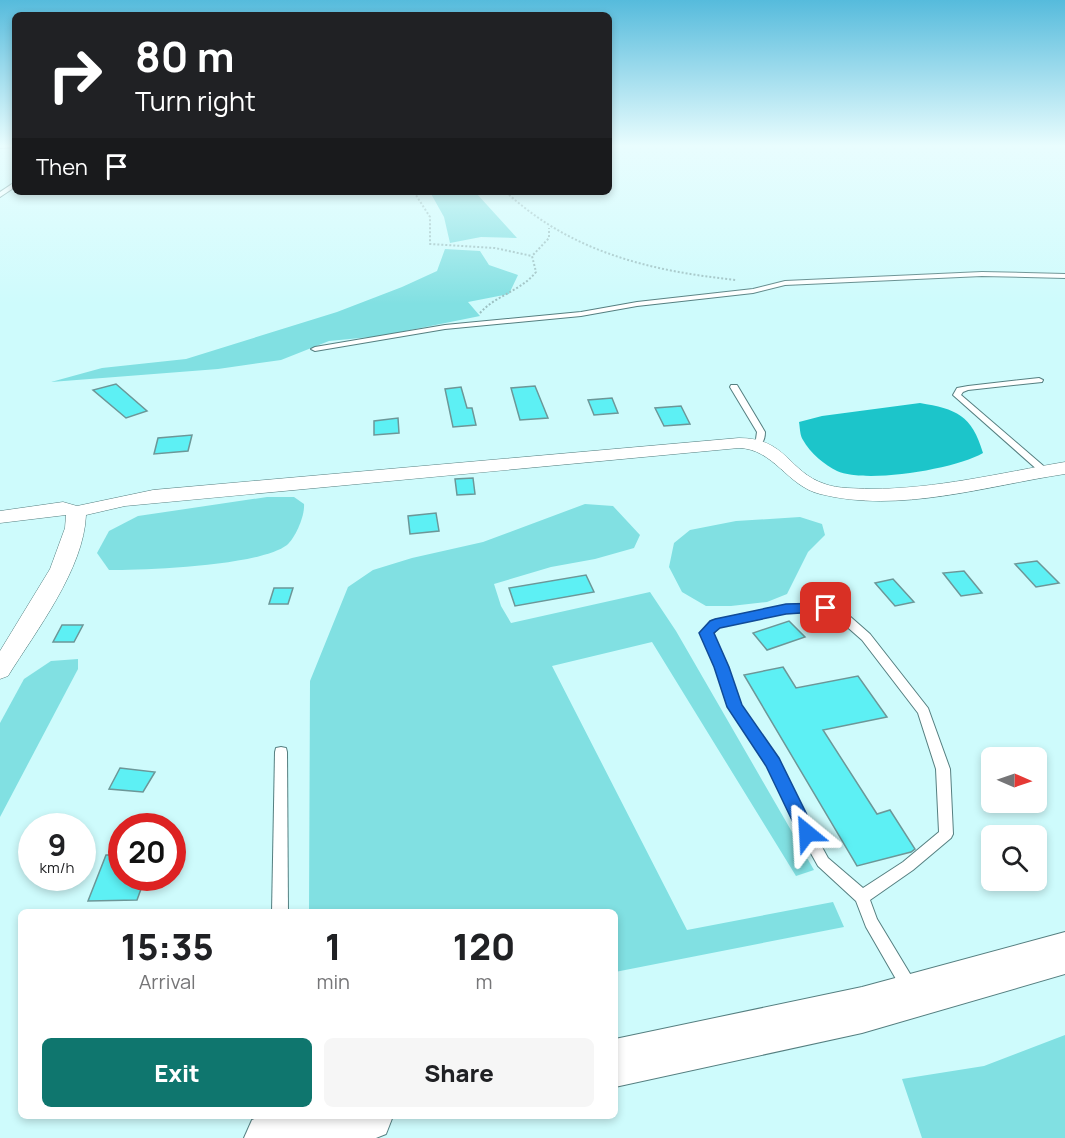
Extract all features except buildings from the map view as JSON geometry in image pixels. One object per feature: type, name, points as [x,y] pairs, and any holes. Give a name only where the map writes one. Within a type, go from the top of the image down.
[{"type":"street","points":[[0,518],[63,508],[76,512],[153,496],[739,443],[756,444],[766,448],[802,482],[827,491],[874,494],[926,490],[987,483],[1065,468]]},
{"type":"street","points":[[0,670],[57,576],[77,521],[76,512]]},
{"type":"street","points":[[618,1062],[862,1010],[1065,953]]},
{"type":"street","points":[[276,1130],[363,1124]]},
{"type":"lane","points":[[315,350],[474,324],[570,315],[637,304],[753,291],[785,283],[982,273],[1065,276]]},
{"type":"lane","points":[[1039,380],[968,388],[960,390],[957,395],[1044,471]]},
{"type":"lane","points":[[734,387],[761,432],[756,444]]},
{"type":"lane","points":[[862,897],[908,866],[946,834],[943,769],[924,711],[866,637],[840,615],[826,608],[786,609],[715,624],[707,633],[722,667],[735,707],[773,762],[799,819],[823,862],[862,897],[871,922],[915,995]]},
{"type":"lane","points":[[280,909],[281,753]]},
{"type":"path","points":[[418,198],[430,217],[430,244],[495,248],[532,256]]},
{"type":"path","points":[[513,198],[549,228],[576,241],[643,264],[682,273],[737,280]]},
{"type":"path","points":[[532,256],[549,238],[549,228]]},
{"type":"path","points":[[474,324],[482,310],[492,301],[532,279],[536,272],[532,256]]},
{"type":"shaded area","points":[[433,198],[481,198],[517,238],[481,237],[450,243],[444,217]]},
{"type":"shaded area","points":[[445,249],[480,251],[489,265],[518,275],[509,294],[468,302],[480,316],[381,336],[329,341],[281,360],[218,369],[51,382],[102,368],[186,359],[337,312],[437,271]]},
{"type":"shaded area","points":[[920,403],[953,411],[961,416],[974,430],[983,453],[953,464],[911,473],[850,475],[837,471],[823,462],[806,445],[801,436],[799,422],[822,416]]},
{"type":"shaded area","points":[[267,497],[294,497],[304,504],[294,537],[287,545],[273,552],[253,558],[201,565],[109,570],[97,553],[109,531],[138,516]]},
{"type":"shaded area","points":[[585,504],[613,506],[640,535],[634,548],[595,559],[551,567],[494,584],[501,606],[511,623],[650,592],[676,631],[814,870],[796,876],[652,642],[552,666],[687,930],[833,902],[844,927],[618,971],[618,909],[309,909],[310,681],[348,587],[373,570],[412,558],[483,542]]},
{"type":"shaded area","points":[[800,517],[822,524],[825,535],[808,552],[787,594],[767,602],[706,606],[682,592],[669,567],[674,543],[690,530],[736,521]]},
{"type":"shaded area","points":[[78,659],[78,669],[0,817],[0,723],[24,679],[51,661]]},
{"type":"shaded area","points":[[1065,1035],[1065,1138],[922,1138],[902,1079],[984,1066]]},
{"type":"route","points":[[807,833],[773,762],[735,707],[722,667],[707,633],[715,624],[786,609],[826,608]]}]
